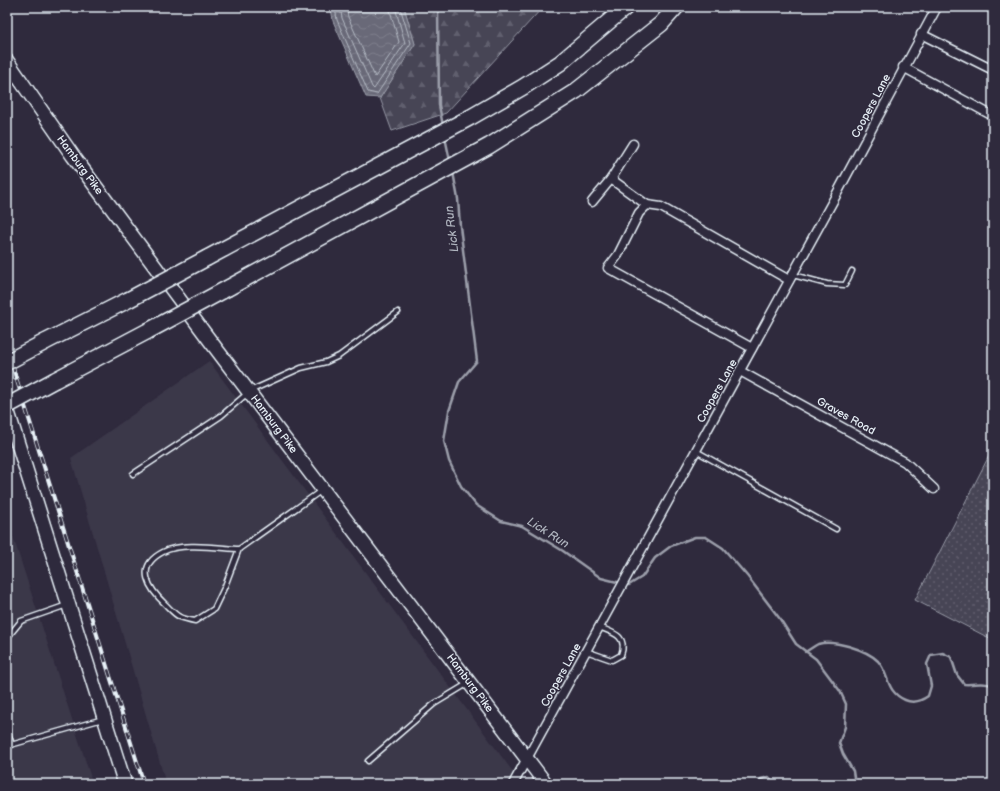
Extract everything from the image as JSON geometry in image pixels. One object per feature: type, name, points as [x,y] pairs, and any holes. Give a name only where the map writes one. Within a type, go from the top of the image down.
[{"type":"highway","points":[[7,362],[128,300],[523,88],[560,63],[626,7]]},
{"type":"highway","points":[[7,406],[228,288],[414,185],[489,146],[576,91],[661,24],[676,7]]},
{"type":"main road","name":"Hamburg Pike","points":[[7,61],[73,156],[546,784]]},
{"type":"main road","points":[[7,409],[125,784]]},
{"type":"street","name":"Coopers Lane","points":[[513,784],[791,278],[903,67],[937,7]]},
{"type":"street","points":[[921,34],[993,70]]},
{"type":"street","points":[[903,67],[993,116]]},
{"type":"street","points":[[592,202],[611,179],[633,144]]},
{"type":"street","points":[[611,179],[647,205],[661,207],[791,278]]},
{"type":"street","points":[[647,205],[639,213],[618,255],[608,268],[752,348]]},
{"type":"street","name":"Graves Road","points":[[740,371],[905,462],[934,489]]},
{"type":"lane","points":[[791,278],[827,284],[845,285],[852,271]]},
{"type":"lane","points":[[133,474],[221,416],[250,392],[300,368],[326,362],[339,356],[398,312]]},
{"type":"lane","points":[[696,451],[836,529]]},
{"type":"lane","points":[[239,549],[179,547],[163,552],[151,562],[147,569],[147,580],[156,595],[179,617],[195,621],[214,609],[225,586],[239,549],[324,489]]},
{"type":"lane","points":[[7,638],[21,621],[69,604]]},
{"type":"lane","points":[[586,651],[612,660],[621,655],[624,646],[622,640],[600,627]]},
{"type":"lane","points":[[368,761],[434,704],[470,682]]},
{"type":"lane","points":[[7,730],[9,746],[105,718]]},
{"type":"shaded area","points":[[209,361],[522,784],[166,784],[71,458]]},
{"type":"shaded area","points":[[7,518],[93,784],[7,784]]},
{"type":"green space","points":[[404,7],[543,7],[446,113],[392,131],[380,98],[415,44]]},
{"type":"green space","points":[[993,448],[993,640],[915,600]]},
{"type":"water","points":[[331,7],[404,7],[415,44],[380,98],[366,97],[333,21]]},
{"type":"waterway","name":"Lick Run","points":[[438,7],[439,105],[443,126]]},
{"type":"waterway","name":"Lick Run","points":[[445,137],[450,161]]},
{"type":"waterway","name":"Lick Run","points":[[453,172],[458,199],[477,361],[459,382],[449,411],[444,441],[449,461],[461,486],[476,505],[501,521],[522,526],[563,551],[601,578],[629,585],[642,577],[655,558],[671,546],[695,537],[706,537],[723,548],[748,577],[780,619],[796,644],[816,659],[840,691],[846,704],[845,727],[839,743],[843,754],[853,771],[855,784]]},
{"type":"waterway","points":[[805,652],[818,644],[825,643],[841,644],[858,649],[878,661],[882,666],[894,692],[905,700],[911,702],[920,701],[928,696],[931,686],[927,664],[931,655],[943,653],[951,657],[957,675],[964,684],[983,683],[993,686]]},
{"type":"waterway","name":"Lick Run","points":[[758,784],[761,779],[769,777],[775,784]]},
{"type":"railway","points":[[7,349],[144,784]]}]
